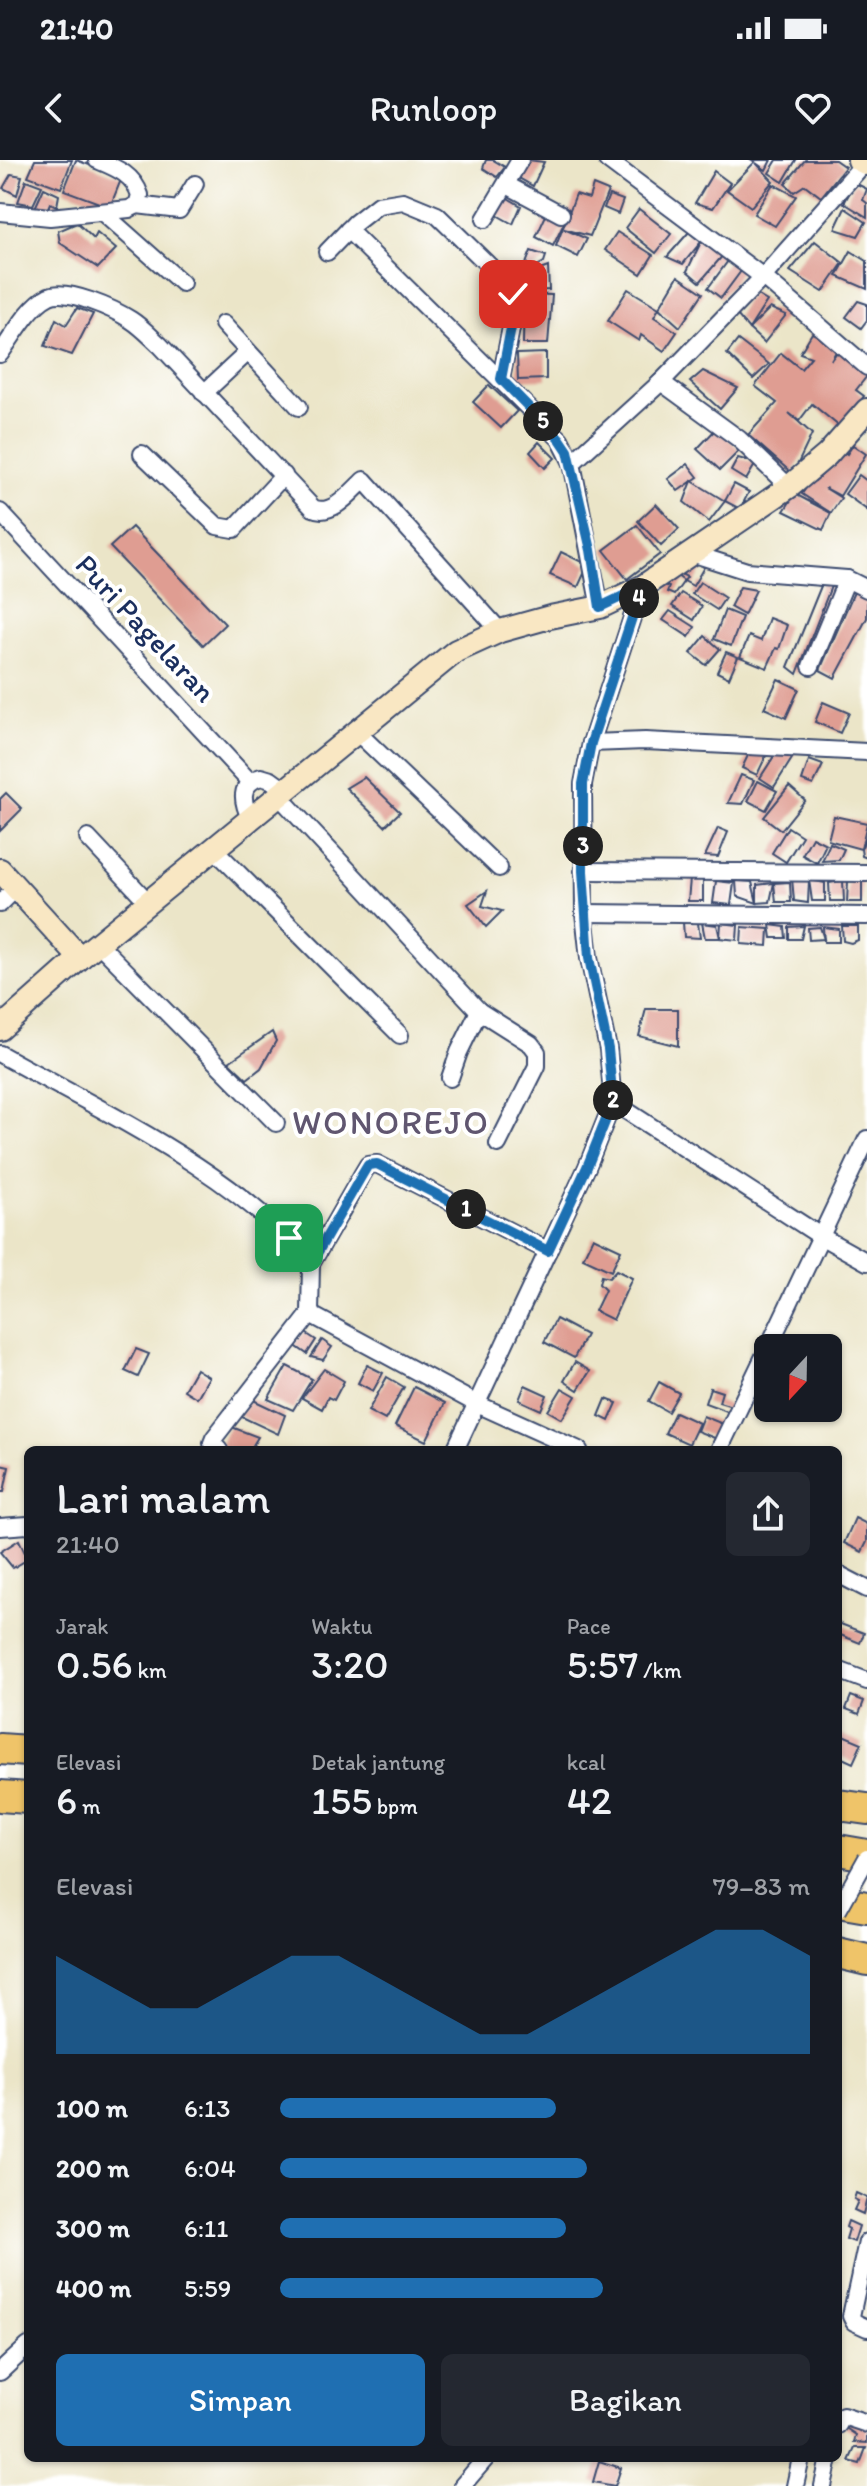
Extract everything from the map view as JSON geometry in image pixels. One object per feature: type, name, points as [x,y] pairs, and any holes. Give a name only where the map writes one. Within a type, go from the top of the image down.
[{"type":"highway","points":[[0,1749],[24,1751]]},
{"type":"highway","points":[[0,1796],[24,1798]]},
{"type":"highway","points":[[842,1806],[867,1809]]},
{"type":"highway","points":[[842,1851],[867,1856]]},
{"type":"highway","points":[[842,1903],[867,1907]]},
{"type":"highway","points":[[842,1954],[867,1960]]},
{"type":"street","points":[[97,160],[117,168],[135,182],[140,195],[137,205]]},
{"type":"street","points":[[485,219],[520,160]]},
{"type":"street","points":[[607,160],[763,277],[867,367]]},
{"type":"street","points":[[572,463],[661,382],[763,277],[864,162]]},
{"type":"street","points":[[0,212],[50,217],[129,209],[137,205],[179,210],[195,184]]},
{"type":"street","points":[[507,185],[561,214]]},
{"type":"street","points":[[327,252],[378,205],[403,201],[437,215],[510,286],[513,318],[501,379]]},
{"type":"street","points":[[102,212],[182,283]]},
{"type":"street","points":[[348,230],[560,439],[572,463],[600,607]]},
{"type":"street","points":[[0,354],[34,309],[46,298],[58,293],[102,306],[132,320],[160,345],[313,508],[319,511],[332,508],[364,480],[500,631]]},
{"type":"street","points":[[223,324],[299,407]]},
{"type":"street","points":[[204,393],[247,353]]},
{"type":"street","points":[[661,382],[739,439],[789,487]]},
{"type":"street","points":[[0,1029],[98,943],[456,651],[500,631],[600,607],[642,587],[789,487],[827,455],[867,410]]},
{"type":"street","points":[[142,454],[217,526],[225,529],[234,529],[284,475]]},
{"type":"street","name":"Puri Pagelaran","points":[[0,512],[250,782]]},
{"type":"street","points":[[694,554],[747,571],[847,579],[867,589]]},
{"type":"street","points":[[811,666],[847,579]]},
{"type":"street","points":[[457,1446],[587,1167],[613,1102],[608,1049],[589,958],[584,913],[583,784],[591,743],[642,587]]},
{"type":"street","points":[[358,733],[499,868]]},
{"type":"street","points":[[591,743],[645,741],[867,752]]},
{"type":"street","points":[[251,820],[243,804],[243,794],[250,782],[261,777],[271,780],[479,1011],[531,1044],[539,1058],[537,1066],[498,1144]]},
{"type":"street","points":[[88,838],[148,902]]},
{"type":"street","points":[[215,850],[400,1035]]},
{"type":"street","points":[[0,870],[8,896],[80,958]]},
{"type":"street","points":[[583,871],[867,873]]},
{"type":"street","points":[[584,913],[867,916]]},
{"type":"street","points":[[98,943],[276,1123]]},
{"type":"street","points":[[450,1078],[479,1011]]},
{"type":"street","points":[[0,1054],[197,1165],[289,1238],[311,1264]]},
{"type":"street","points":[[613,1102],[822,1237],[867,1262]]},
{"type":"street","points":[[775,1334],[867,1139]]},
{"type":"street","points":[[215,1446],[212,1443],[214,1438],[310,1314],[311,1264],[368,1165],[377,1164],[548,1251]]},
{"type":"street","points":[[310,1314],[477,1404],[570,1446]]},
{"type":"street","points":[[721,1446],[754,1377]]},
{"type":"street","points":[[0,1527],[24,1525]]},
{"type":"street","points":[[842,1576],[867,1589]]},
{"type":"street","points":[[842,1672],[867,1681]]},
{"type":"street","points":[[842,1903],[867,1856]]},
{"type":"street","points":[[867,2242],[851,2316],[854,2322],[867,2328]]},
{"type":"street","points":[[0,2372],[24,2350]]},
{"type":"street","points":[[842,2416],[867,2424]]},
{"type":"street","points":[[462,2486],[483,2462]]},
{"type":"street","points":[[795,2486],[800,2462]]},
{"type":"street","points":[[823,2486],[828,2462]]},
{"type":"building","points":[[35,160],[72,160],[61,188],[28,176]]},
{"type":"building","points":[[76,160],[122,177],[110,207],[64,190]]},
{"type":"building","points":[[486,160],[493,160],[505,167],[497,177],[483,168]]},
{"type":"building","points":[[528,160],[544,162],[533,186],[519,178]]},
{"type":"building","points":[[752,160],[771,160],[766,170],[756,163],[773,181],[751,207],[727,190],[755,162]]},
{"type":"building","points":[[777,160],[796,160],[783,182],[769,173]]},
{"type":"building","points":[[805,160],[835,160],[845,167],[821,197],[805,185],[794,192],[785,184]]},
{"type":"building","points":[[714,171],[730,183],[713,208],[695,203]]},
{"type":"building","points":[[11,174],[22,176],[17,195],[3,188]]},
{"type":"building","points":[[26,180],[42,186],[33,205],[18,202]]},
{"type":"building","points":[[855,183],[867,189],[863,200],[867,203],[867,217],[844,203]]},
{"type":"building","points":[[773,184],[796,196],[775,226],[754,214]]},
{"type":"building","points":[[593,185],[608,191],[590,236],[564,229],[587,239],[578,257],[556,246],[576,194],[589,198]]},
{"type":"building","points":[[44,188],[59,195],[57,206],[50,203],[46,212],[35,208]]},
{"type":"building","points":[[609,195],[623,200],[618,214],[604,208]]},
{"type":"building","points":[[506,197],[521,206],[513,224],[495,214]]},
{"type":"building","points":[[845,208],[866,222],[858,236],[835,229]]},
{"type":"building","points":[[639,209],[671,234],[656,253],[625,228]]},
{"type":"building","points":[[547,213],[565,221],[553,246],[536,237]]},
{"type":"building","points":[[77,223],[94,239],[97,233],[116,249],[98,268],[60,243],[58,231]]},
{"type":"building","points":[[617,232],[653,255],[641,274],[605,250]]},
{"type":"building","points":[[689,232],[701,242],[683,264],[667,257]]},
{"type":"building","points":[[815,241],[843,263],[823,292],[790,271]]},
{"type":"building","points":[[701,242],[724,254],[700,282],[687,271]]},
{"type":"building","points":[[531,251],[546,256],[544,262],[529,271],[524,269]]},
{"type":"building","points":[[851,251],[867,261],[867,289],[837,276]]},
{"type":"building","points":[[728,261],[741,271],[721,298],[708,288]]},
{"type":"building","points":[[548,267],[549,290],[525,291],[524,276]]},
{"type":"building","points":[[678,276],[703,293],[680,327],[659,308]]},
{"type":"building","points":[[628,289],[659,308],[654,317],[677,332],[664,351],[641,335],[639,341],[608,321]]},
{"type":"building","points":[[752,292],[767,301],[749,329],[737,315]]},
{"type":"building","points":[[524,294],[552,295],[548,344],[523,344]]},
{"type":"building","points":[[858,301],[867,304],[867,320],[861,328],[846,317]]},
{"type":"building","points":[[77,308],[93,314],[72,355],[45,346],[56,319],[66,325]]},
{"type":"building","points":[[770,308],[786,315],[764,343],[749,329]]},
{"type":"building","points":[[812,333],[838,348],[831,360],[841,347],[867,367],[867,376],[856,390],[864,396],[840,427],[812,404],[799,421],[789,413],[812,434],[793,474],[748,435],[777,403],[755,386],[781,353],[801,369],[811,357],[800,353]]},
{"type":"building","points":[[738,340],[769,364],[753,379],[727,354]]},
{"type":"building","points":[[546,353],[546,379],[518,380],[517,354]]},
{"type":"building","points":[[703,371],[738,388],[720,409],[690,382]]},
{"type":"building","points":[[489,385],[517,411],[501,428],[473,402]]},
{"type":"building","points":[[717,428],[740,450],[720,470],[697,449]]},
{"type":"building","points":[[539,442],[555,458],[545,468],[530,452]]},
{"type":"building","points":[[853,445],[866,454],[840,496],[825,488],[841,498],[831,513],[802,494],[812,479],[815,481],[838,461],[843,451],[847,454]]},
{"type":"building","points":[[738,458],[756,463],[746,480],[731,471]]},
{"type":"building","points":[[688,464],[698,477],[678,491],[668,479]]},
{"type":"building","points":[[859,475],[867,481],[867,510],[845,494]]},
{"type":"building","points":[[692,481],[725,501],[709,522],[684,502]]},
{"type":"building","points":[[734,484],[749,492],[740,509],[725,501]]},
{"type":"building","points":[[795,494],[831,513],[823,530],[784,511]]},
{"type":"building","points":[[656,504],[679,529],[661,546],[638,521]]},
{"type":"building","points":[[637,525],[660,554],[627,579],[604,550]]},
{"type":"building","points":[[132,527],[225,624],[203,645],[110,547]]},
{"type":"building","points":[[561,552],[588,565],[578,587],[550,575]]},
{"type":"building","points":[[694,560],[707,562],[693,586],[684,581],[687,577],[679,573]]},
{"type":"building","points":[[677,576],[684,581],[674,595],[667,592],[669,587],[664,585]]},
{"type":"building","points":[[823,581],[833,581],[797,674],[788,667]]},
{"type":"building","points":[[700,582],[725,598],[717,610],[692,594]]},
{"type":"building","points":[[740,587],[756,590],[744,615],[730,607]]},
{"type":"building","points":[[854,592],[867,598],[867,618],[835,678],[820,670]]},
{"type":"building","points":[[681,593],[702,606],[694,620],[672,606]]},
{"type":"building","points":[[725,610],[742,617],[731,646],[714,639]]},
{"type":"building","points":[[670,611],[695,627],[689,637],[663,620]]},
{"type":"building","points":[[769,618],[787,625],[779,649],[776,648],[767,668],[740,657],[749,636],[761,641]]},
{"type":"building","points":[[705,636],[720,649],[706,665],[691,653]]},
{"type":"building","points":[[726,652],[738,657],[729,678],[717,672]]},
{"type":"building","points":[[778,679],[799,689],[786,718],[764,708]]},
{"type":"building","points":[[823,702],[849,713],[840,733],[815,722]]},
{"type":"building","points":[[751,749],[766,756],[757,775],[742,768]]},
{"type":"building","points":[[778,750],[795,754],[774,787],[760,778]]},
{"type":"building","points":[[809,760],[823,765],[813,785],[802,781]]},
{"type":"building","points":[[741,775],[754,780],[743,804],[728,803]]},
{"type":"building","points":[[364,777],[400,812],[385,826],[346,788]]},
{"type":"building","points":[[758,781],[777,791],[766,810],[748,801]]},
{"type":"building","points":[[789,786],[805,800],[781,830],[764,817]]},
{"type":"building","points":[[6,793],[22,809],[0,831],[0,799]]},
{"type":"building","points":[[834,816],[867,823],[861,849],[828,840]]},
{"type":"building","points":[[788,827],[802,836],[786,862],[772,853]]},
{"type":"building","points":[[718,828],[728,832],[718,857],[705,856]]},
{"type":"building","points":[[867,836],[867,858],[862,856],[861,849]]},
{"type":"building","points":[[812,837],[826,844],[817,863],[802,855]]},
{"type":"building","points":[[830,843],[844,849],[839,860],[822,861]]},
{"type":"building","points":[[792,878],[809,880],[808,903],[794,901]]},
{"type":"building","points":[[690,879],[703,880],[703,901],[688,901]]},
{"type":"building","points":[[809,880],[825,883],[825,901],[812,901]]},
{"type":"building","points":[[862,880],[862,902],[847,902],[848,881]]},
{"type":"building","points":[[716,881],[734,883],[731,905],[713,903]]},
{"type":"building","points":[[736,881],[752,882],[757,903],[737,896]]},
{"type":"building","points":[[843,881],[844,901],[830,901],[829,883]]},
{"type":"building","points":[[790,882],[791,902],[776,902],[774,883]]},
{"type":"building","points":[[774,883],[770,902],[757,903],[757,885]]},
{"type":"building","points":[[487,891],[482,906],[502,911],[486,927],[468,904]]},
{"type":"building","points":[[683,922],[698,923],[700,938],[684,937]]},
{"type":"building","points":[[702,923],[717,925],[720,938],[705,938]]},
{"type":"building","points":[[721,923],[738,925],[737,940],[720,938]]},
{"type":"building","points":[[770,925],[785,927],[786,938],[772,938]]},
{"type":"building","points":[[804,926],[801,939],[789,939],[789,927]]},
{"type":"building","points":[[842,926],[858,926],[858,940],[851,943],[843,941]]},
{"type":"building","points":[[742,927],[769,929],[768,946],[741,944]]},
{"type":"building","points":[[820,927],[824,939],[809,940],[808,928]]},
{"type":"building","points":[[823,927],[839,929],[839,942],[824,942]]},
{"type":"building","points":[[646,1009],[678,1009],[678,1046],[639,1036]]},
{"type":"building","points":[[272,1032],[276,1041],[261,1068],[247,1079],[229,1062]]},
{"type":"building","points":[[593,1237],[621,1250],[611,1271],[583,1258]]},
{"type":"building","points":[[616,1270],[632,1278],[613,1320],[595,1311],[605,1290],[599,1284],[601,1276],[609,1278]]},
{"type":"building","points":[[556,1319],[586,1335],[574,1358],[544,1342]]},
{"type":"building","points":[[304,1332],[316,1340],[307,1354],[294,1345]]},
{"type":"building","points":[[322,1340],[332,1347],[323,1360],[311,1357]]},
{"type":"building","points":[[136,1349],[149,1354],[138,1377],[125,1371]]},
{"type":"building","points":[[575,1362],[590,1371],[578,1390],[564,1381]]},
{"type":"building","points":[[367,1365],[383,1373],[373,1391],[358,1383]]},
{"type":"building","points":[[287,1366],[312,1379],[293,1410],[268,1399]]},
{"type":"building","points":[[196,1369],[209,1377],[197,1398],[184,1390]]},
{"type":"building","points":[[324,1369],[344,1381],[334,1400],[328,1397],[322,1409],[302,1398]]},
{"type":"building","points":[[387,1377],[404,1387],[385,1420],[368,1411]]},
{"type":"building","points":[[659,1382],[679,1393],[668,1412],[649,1401]]},
{"type":"building","points":[[525,1385],[547,1395],[541,1410],[519,1400]]},
{"type":"building","points":[[414,1387],[445,1403],[426,1441],[395,1426]]},
{"type":"building","points":[[562,1388],[576,1396],[562,1419],[548,1411]]},
{"type":"building","points":[[710,1388],[722,1392],[719,1402],[732,1406],[727,1411],[705,1403]]},
{"type":"building","points":[[249,1398],[285,1415],[278,1434],[240,1416]]},
{"type":"building","points":[[606,1399],[617,1403],[609,1421],[599,1416]]},
{"type":"building","points":[[675,1412],[699,1423],[689,1444],[665,1433]]},
{"type":"building","points":[[703,1416],[723,1424],[717,1439],[697,1431]]},
{"type":"building","points":[[229,1426],[258,1437],[252,1446],[220,1446]]},
{"type":"building","points":[[0,1465],[9,1467],[4,1492],[0,1492]]},
{"type":"building","points":[[855,1518],[867,1524],[867,1542],[862,1552],[844,1543]]},
{"type":"building","points":[[19,1540],[24,1551],[24,1561],[13,1568],[0,1552]]},
{"type":"building","points":[[842,1625],[864,1633],[860,1643],[842,1636]]},
{"type":"building","points":[[851,1696],[864,1701],[859,1714],[846,1709]]},
{"type":"building","points":[[842,1735],[862,1743],[853,1763],[842,1758]]},
{"type":"building","points":[[856,2193],[867,2198],[863,2214],[854,2210],[858,2201],[854,2199]]},
{"type":"building","points":[[848,2221],[859,2226],[854,2242],[846,2239]]},
{"type":"building","points":[[848,2418],[867,2427],[867,2443],[854,2442],[856,2435],[844,2427]]},
{"type":"building","points":[[855,2448],[866,2448],[860,2464],[849,2461]]},
{"type":"building","points":[[599,2462],[621,2468],[615,2486],[593,2482]]},
{"type":"district","name":"WONOREJO","points":[[391,1122]]},
{"type":"route","points":[[289,1238],[311,1264],[368,1165],[377,1164],[548,1251],[613,1102],[608,1049],[589,958],[584,913],[583,784],[591,743],[642,587],[600,607],[591,550],[568,451],[501,379],[513,318],[513,294]]}]
